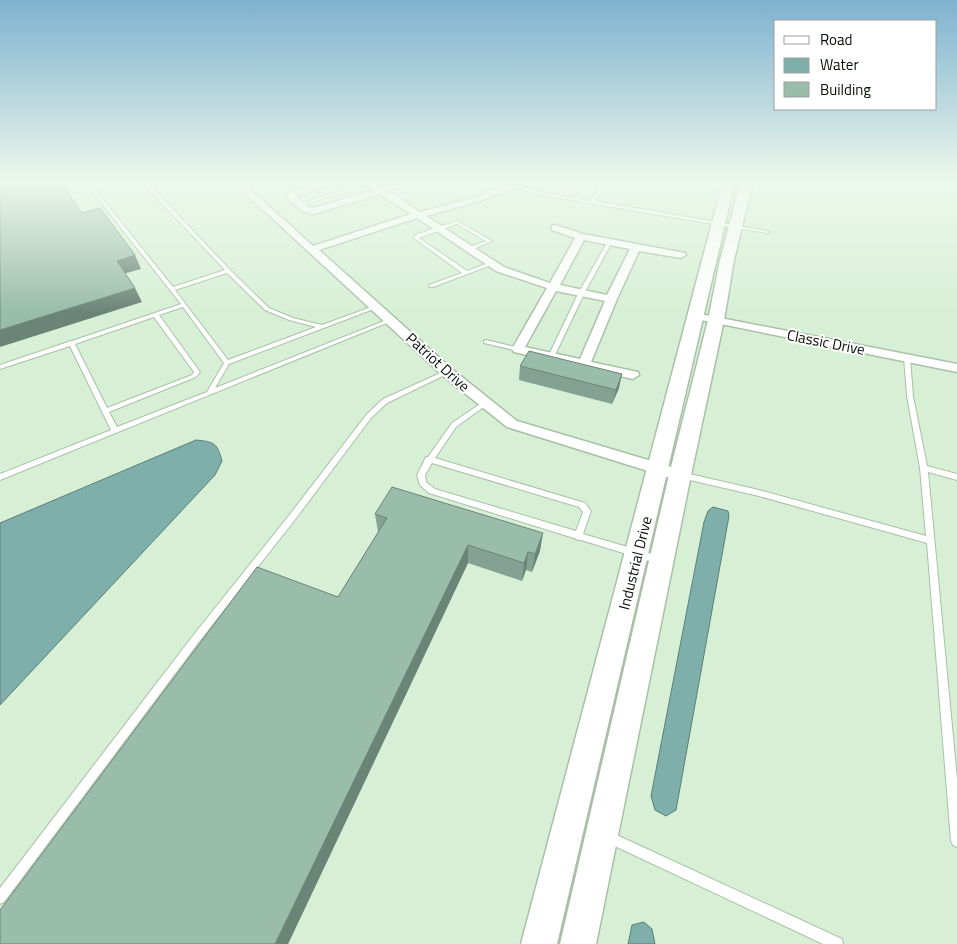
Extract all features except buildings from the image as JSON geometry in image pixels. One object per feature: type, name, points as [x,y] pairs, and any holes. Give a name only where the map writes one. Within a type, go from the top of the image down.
[{"type":"street","name":"Patriot Drive","points":[[286,225],[447,372],[512,424],[668,471]]},
{"type":"street","points":[[313,249],[388,225]]},
{"type":"street","points":[[434,225],[491,264],[515,276],[553,287],[612,299]]},
{"type":"street","name":"Industrial Drive","points":[[539,944],[586,829],[650,557],[668,471],[695,316],[718,225]]},
{"type":"street","name":"Industrial Drive","points":[[668,471],[716,320],[735,225]]},
{"type":"street","points":[[554,228],[581,237],[681,255]]},
{"type":"street","points":[[581,237],[518,349],[633,375]]},
{"type":"street","points":[[584,364],[636,247]]},
{"type":"street","name":"Classic Drive","points":[[695,316],[957,368]]},
{"type":"street","name":"Industrial Drive","points":[[578,944],[586,829]]},
{"type":"lane","points":[[121,225],[184,304],[227,363]]},
{"type":"lane","points":[[185,225],[267,309],[321,328]]},
{"type":"lane","points":[[447,225],[416,238],[466,273]]},
{"type":"lane","points":[[463,225],[490,240],[469,249]]},
{"type":"lane","points":[[718,225],[767,232]]},
{"type":"lane","points":[[551,357],[582,292],[610,242]]},
{"type":"lane","points":[[431,286],[491,264]]},
{"type":"lane","points":[[172,289],[228,271]]},
{"type":"lane","points":[[0,367],[184,304]]},
{"type":"lane","points":[[209,393],[227,363],[376,307]]},
{"type":"lane","points":[[105,411],[194,376],[197,372],[155,314]]},
{"type":"lane","points":[[0,478],[391,320]]},
{"type":"lane","points":[[71,342],[115,431]]},
{"type":"lane","points":[[486,342],[518,349]]},
{"type":"lane","points":[[907,358],[910,396],[924,468],[957,840]]},
{"type":"lane","points":[[0,898],[195,640],[294,515],[369,416],[385,401],[447,372]]},
{"type":"lane","points":[[485,404],[454,425],[420,475],[424,483],[432,491],[650,557]]},
{"type":"lane","points":[[430,459],[582,505],[587,512],[578,536]]},
{"type":"lane","points":[[924,468],[957,477]]},
{"type":"lane","points":[[668,471],[759,493],[930,541]]},
{"type":"lane","points":[[586,829],[837,944]]},
{"type":"water","points":[[196,440],[214,444],[217,447],[222,461],[215,475],[0,705],[0,523]]},
{"type":"water","points":[[713,507],[728,511],[729,516],[676,810],[666,816],[655,810],[651,796],[704,522],[708,511]]},
{"type":"water","points":[[644,922],[652,929],[655,944],[628,944],[632,925]]}]
